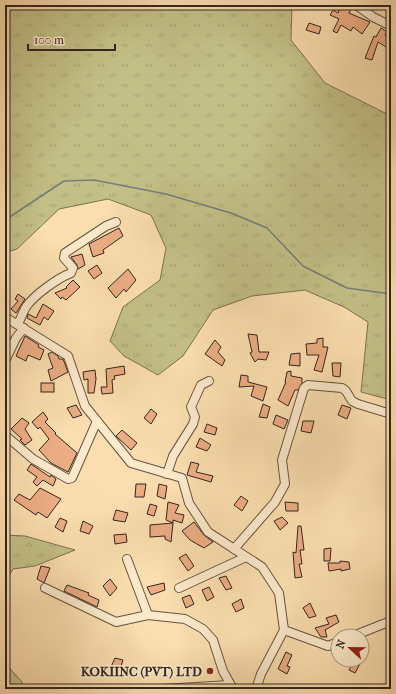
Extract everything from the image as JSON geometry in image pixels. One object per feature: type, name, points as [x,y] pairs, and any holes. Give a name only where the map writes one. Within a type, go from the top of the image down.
[{"type":"street","points":[[356,5],[373,17],[391,26]]},
{"type":"street","points":[[5,361],[21,326],[27,306],[53,283],[71,273],[73,268],[64,258],[65,253],[106,226],[116,222]]},
{"type":"street","points":[[5,317],[68,356],[85,406],[131,463],[182,478],[188,503],[208,532],[262,567],[279,593],[284,630],[261,674],[256,689]]},
{"type":"street","points":[[167,474],[173,456],[193,424],[195,417],[191,407],[201,385],[209,381]]},
{"type":"street","points":[[234,549],[275,502],[285,484],[282,460],[304,388],[308,385],[342,388],[346,391],[352,401],[391,414]]},
{"type":"street","points":[[5,436],[33,459],[68,479],[72,478],[97,421]]},
{"type":"street","points":[[179,588],[246,557]]},
{"type":"street","points":[[128,559],[148,615]]},
{"type":"street","points":[[45,588],[116,622],[148,615],[185,619],[203,629],[213,640],[231,687],[162,689]]},
{"type":"street","points":[[370,629],[391,621]]},
{"type":"street","points":[[284,630],[328,646],[330,645]]},
{"type":"green space","points":[[5,5],[292,5],[291,40],[325,83],[385,113],[391,114],[391,400],[361,392],[368,322],[344,307],[305,290],[252,296],[213,310],[183,356],[158,375],[124,356],[110,341],[123,307],[160,280],[166,248],[151,215],[108,199],[59,209],[17,249],[5,253]]},
{"type":"green space","points":[[5,535],[25,536],[75,550],[35,566],[13,569],[5,583]]},
{"type":"green space","points":[[5,663],[22,682],[24,689],[5,689]]},
{"type":"building","points":[[341,5],[352,8],[349,13],[370,22],[362,34],[353,27],[351,31],[341,25],[337,33],[333,31],[339,19],[330,15],[333,10],[338,13]]},
{"type":"building","points":[[309,23],[321,27],[319,34],[306,30]]},
{"type":"building","points":[[381,28],[387,32],[385,35],[391,37],[391,50],[378,42],[372,60],[365,58],[374,36],[376,37]]},
{"type":"building","points":[[119,228],[123,236],[103,250],[104,253],[93,257],[89,244]]},
{"type":"building","points":[[82,254],[85,265],[78,269],[71,257]]},
{"type":"building","points":[[97,265],[102,273],[94,279],[88,271]]},
{"type":"building","points":[[128,269],[136,280],[126,292],[124,289],[116,298],[108,288]]},
{"type":"building","points":[[73,280],[80,287],[66,300],[62,297],[61,299],[55,293],[67,288],[66,287]]},
{"type":"building","points":[[18,294],[25,299],[16,313],[11,309],[18,301],[15,299]]},
{"type":"building","points":[[43,304],[54,311],[48,320],[44,317],[40,325],[27,318],[28,314],[36,318]]},
{"type":"building","points":[[248,334],[257,335],[259,352],[269,352],[266,360],[258,359],[255,362],[250,353],[252,352]]},
{"type":"building","points":[[25,336],[44,350],[40,360],[28,355],[26,361],[16,356]]},
{"type":"building","points":[[323,338],[323,347],[328,347],[322,372],[314,370],[319,355],[307,355],[306,344],[317,343],[317,339]]},
{"type":"building","points":[[215,340],[221,347],[218,352],[225,360],[222,366],[205,354]]},
{"type":"building","points":[[52,352],[58,356],[59,359],[63,359],[68,372],[51,381],[48,370],[53,368],[48,354]]},
{"type":"building","points":[[300,353],[300,366],[289,365],[291,354]]},
{"type":"building","points":[[332,363],[341,363],[340,377],[333,376]]},
{"type":"building","points":[[124,366],[125,374],[114,376],[115,379],[112,380],[113,393],[102,394],[101,387],[107,387],[106,369]]},
{"type":"building","points":[[95,370],[96,379],[94,393],[88,393],[88,379],[84,380],[83,372]]},
{"type":"building","points":[[291,371],[291,376],[302,378],[302,383],[298,390],[295,390],[288,406],[278,400],[286,382],[287,372]]},
{"type":"building","points":[[241,375],[248,376],[248,382],[267,387],[263,401],[251,396],[254,386],[239,387]]},
{"type":"building","points":[[41,383],[54,383],[54,392],[41,392]]},
{"type":"building","points":[[263,404],[270,407],[267,418],[259,417]]},
{"type":"building","points":[[76,405],[82,415],[73,418],[67,408]]},
{"type":"building","points":[[342,405],[351,408],[347,419],[338,415]]},
{"type":"building","points":[[151,409],[157,414],[151,424],[144,418]]},
{"type":"building","points":[[43,412],[48,419],[45,422],[56,433],[55,434],[77,453],[68,472],[51,463],[39,450],[49,439],[40,427],[38,429],[32,422]]},
{"type":"building","points":[[276,415],[288,420],[284,429],[273,424]]},
{"type":"building","points":[[22,418],[29,423],[25,429],[32,440],[25,445],[20,440],[22,439],[11,429]]},
{"type":"building","points":[[303,421],[314,421],[311,433],[301,431]]},
{"type":"building","points":[[207,424],[217,428],[215,435],[204,432]]},
{"type":"building","points":[[122,430],[137,443],[131,450],[116,436]]},
{"type":"building","points":[[200,438],[211,445],[207,451],[196,447]]},
{"type":"building","points":[[191,462],[199,464],[196,472],[213,476],[211,482],[187,475]]},
{"type":"building","points":[[31,464],[50,477],[51,475],[56,479],[53,486],[43,480],[37,486],[33,482],[37,477],[27,470]]},
{"type":"building","points":[[136,484],[146,484],[144,497],[135,497]]},
{"type":"building","points":[[159,484],[167,486],[165,499],[157,496]]},
{"type":"building","points":[[40,488],[61,499],[47,518],[38,512],[36,515],[14,500],[19,494],[30,500]]},
{"type":"building","points":[[241,496],[248,501],[242,511],[234,505]]},
{"type":"building","points":[[168,502],[179,505],[175,513],[184,515],[182,523],[173,520],[173,523],[166,520]]},
{"type":"building","points":[[285,502],[298,503],[298,511],[286,511]]},
{"type":"building","points":[[150,504],[157,506],[154,516],[147,514]]},
{"type":"building","points":[[116,510],[128,513],[125,522],[113,520]]},
{"type":"building","points":[[282,517],[288,523],[280,530],[274,521]]},
{"type":"building","points":[[60,518],[67,521],[63,532],[55,527]]},
{"type":"building","points":[[83,521],[93,526],[89,534],[80,531]]},
{"type":"building","points":[[194,522],[204,535],[213,542],[204,548],[190,540],[182,531]]},
{"type":"building","points":[[173,523],[171,542],[165,539],[165,536],[150,537],[150,525]]},
{"type":"building","points":[[298,526],[301,526],[304,550],[300,550],[302,564],[299,564],[302,577],[295,578],[293,552],[296,553]]},
{"type":"building","points":[[126,534],[127,542],[115,544],[114,535]]},
{"type":"building","points":[[331,548],[330,561],[324,561],[324,549]]},
{"type":"building","points":[[186,554],[194,566],[188,571],[179,558]]},
{"type":"building","points":[[340,561],[349,562],[350,569],[329,571],[328,563],[340,563]]},
{"type":"building","points":[[41,566],[50,568],[44,583],[37,579]]},
{"type":"building","points":[[226,576],[232,588],[226,590],[219,578]]},
{"type":"building","points":[[110,579],[117,588],[110,596],[103,586]]},
{"type":"building","points":[[164,583],[165,590],[151,595],[147,587]]},
{"type":"building","points":[[67,585],[89,593],[88,595],[99,600],[97,607],[64,591]]},
{"type":"building","points":[[209,587],[214,597],[207,601],[202,590]]},
{"type":"building","points":[[190,595],[194,604],[186,608],[182,598]]},
{"type":"building","points":[[241,599],[244,608],[236,612],[232,604]]},
{"type":"building","points":[[310,603],[316,616],[309,618],[303,608]]},
{"type":"building","points":[[336,615],[339,622],[325,630],[327,637],[321,637],[315,628],[329,624],[326,618]]},
{"type":"building","points":[[286,652],[292,655],[287,666],[290,667],[287,674],[278,669]]},
{"type":"building","points":[[115,658],[123,660],[120,669],[110,669]]},
{"type":"building","points":[[350,668],[358,668],[355,673],[349,670]]},
{"type":"waterway","points":[[5,220],[64,181],[94,180],[166,194],[231,213],[267,228],[303,266],[347,288],[391,294]]},
{"type":"place","name":"KOKIINC (PVT) LTD","points":[[210,671]]}]
